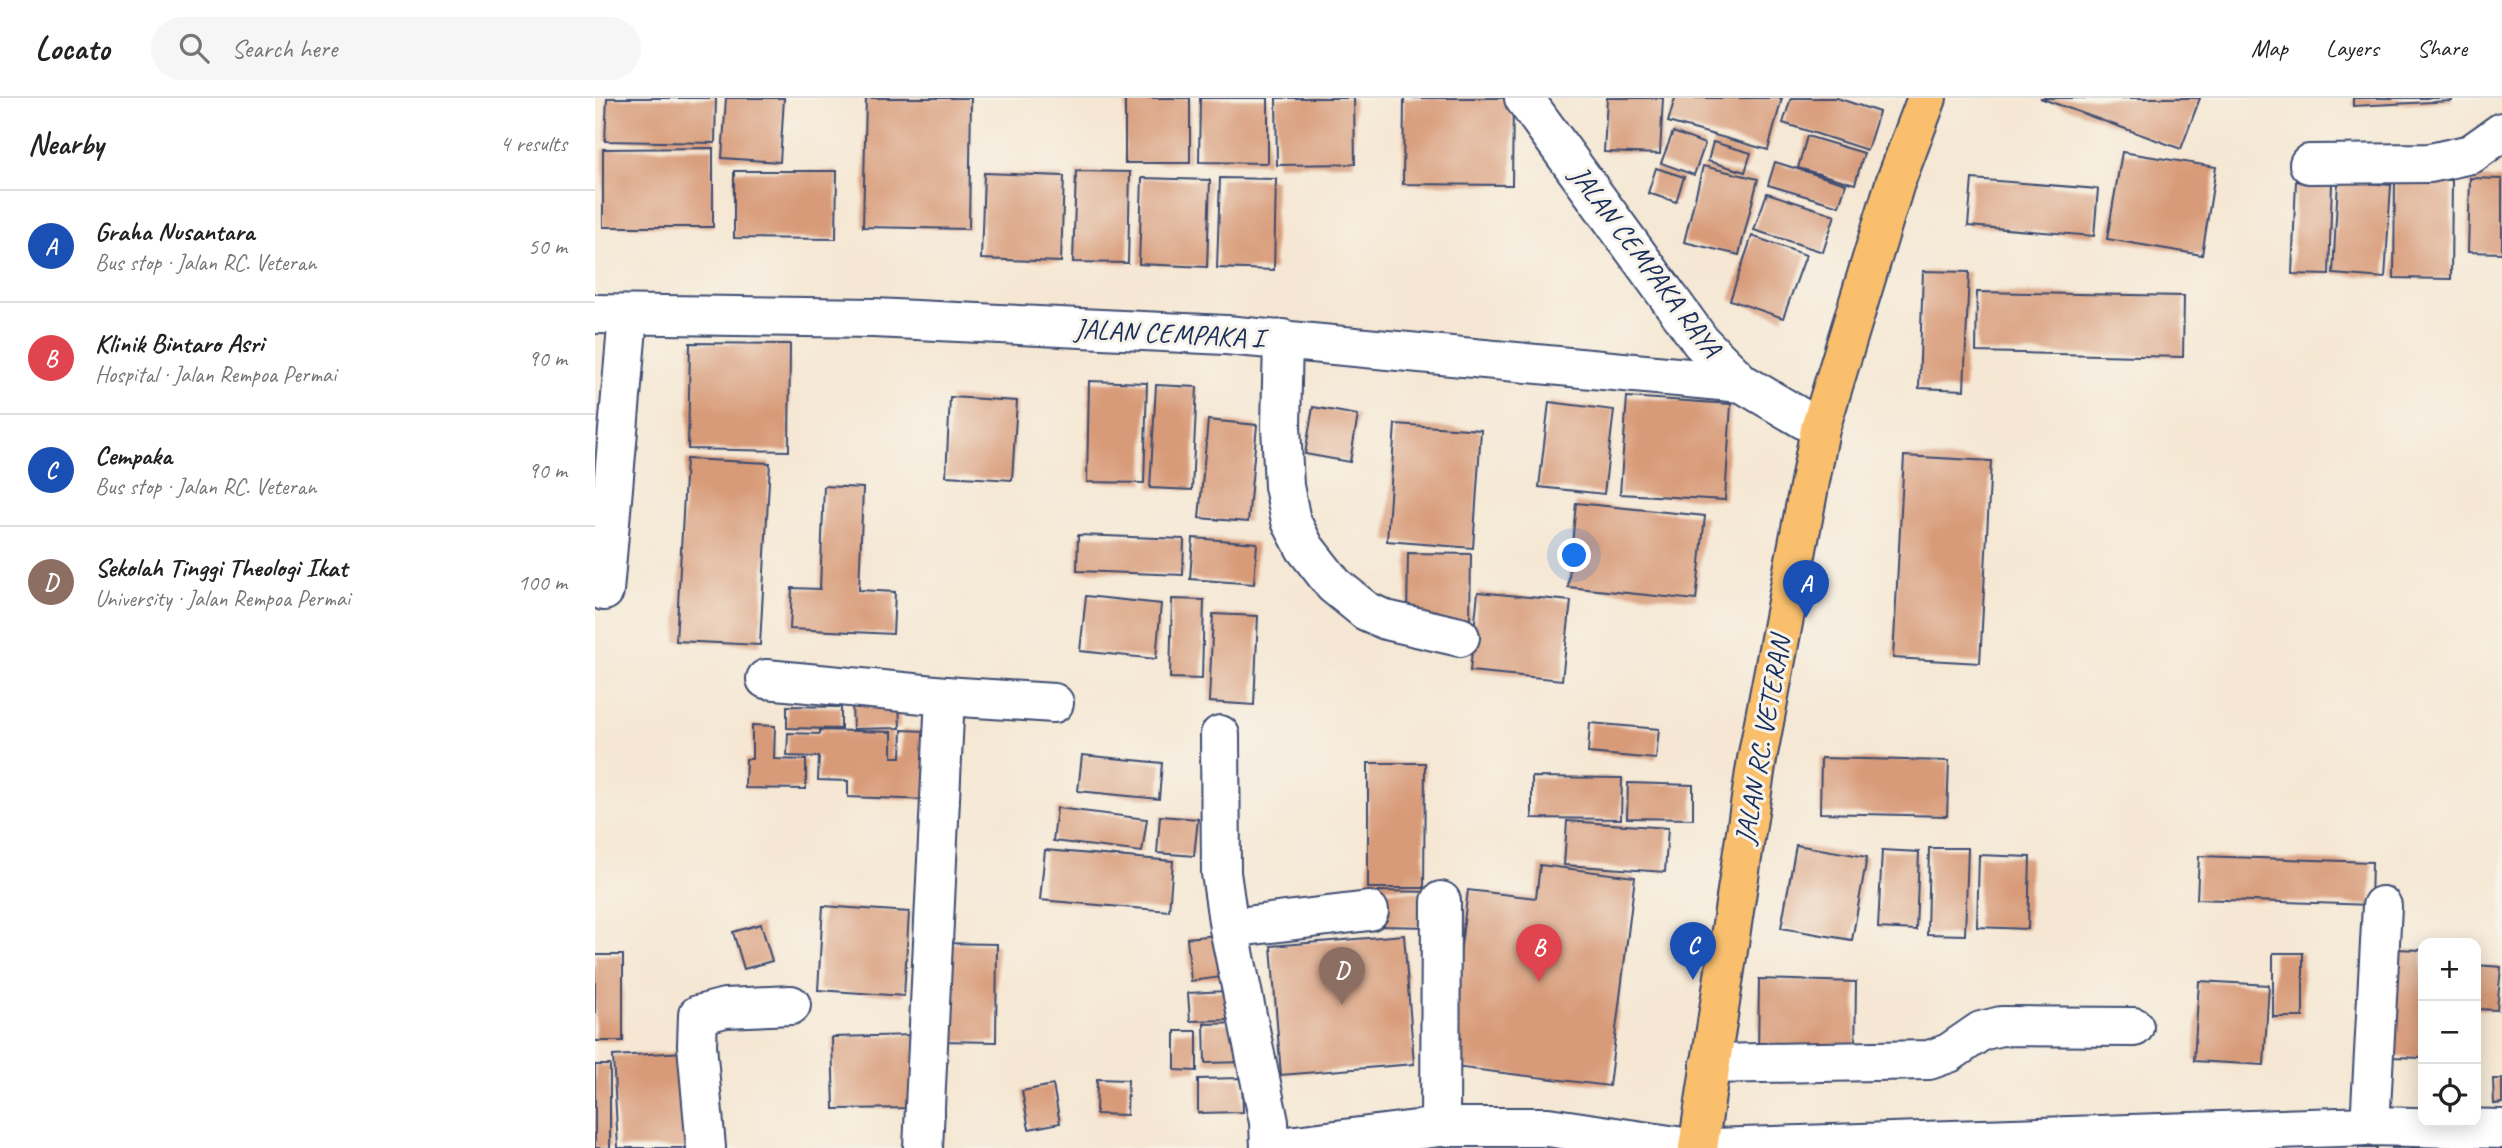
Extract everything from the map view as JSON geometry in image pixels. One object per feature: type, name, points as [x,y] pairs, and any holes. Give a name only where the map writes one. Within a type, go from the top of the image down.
[{"type":"main road","name":"JALAN RC. VETERAN","points":[[1697,1148],[1757,759],[1820,429],[1895,183],[1927,98]]},
{"type":"street","name":"JALAN CEMPAKA RAYA","points":[[1524,98],[1700,342],[1742,383],[1820,429]]},
{"type":"street","points":[[2309,164],[2430,163],[2471,154],[2502,132]]},
{"type":"street","name":"JALAN CEMPAKA I","points":[[612,315],[874,318],[1283,339],[1742,383]]},
{"type":"street","points":[[604,591],[612,315]]},
{"type":"street","points":[[1283,339],[1281,426],[1284,486],[1291,521],[1305,548],[1333,585],[1366,611],[1386,620],[1460,637]]},
{"type":"street","points":[[766,679],[1054,703]]},
{"type":"street","points":[[923,1148],[945,696]]},
{"type":"street","points":[[1220,735],[1221,873],[1229,929],[1269,1122],[1277,1148],[1440,1127],[1548,1127],[1690,1148]]},
{"type":"street","points":[[1440,1127],[1441,901]]},
{"type":"street","points":[[2370,1126],[2382,906]]},
{"type":"street","points":[[1229,929],[1369,911]]},
{"type":"street","points":[[706,1148],[697,1045],[698,1015],[725,1009],[791,1005]]},
{"type":"street","points":[[1710,1064],[1929,1059],[1949,1053],[1981,1031],[2001,1026],[2134,1027]]},
{"type":"street","points":[[1712,1148],[2306,1138],[2370,1126],[2502,1129]]},
{"type":"building","points":[[607,98],[716,98],[715,143],[605,141]]},
{"type":"building","points":[[726,98],[784,98],[780,162],[722,158]]},
{"type":"building","points":[[866,98],[971,98],[969,229],[863,227]]},
{"type":"building","points":[[1125,98],[1190,98],[1190,163],[1125,163]]},
{"type":"building","points":[[1200,98],[1268,98],[1268,163],[1199,162]]},
{"type":"building","points":[[1276,98],[1354,98],[1355,164],[1277,165]]},
{"type":"building","points":[[1404,98],[1513,98],[1512,185],[1403,184]]},
{"type":"building","points":[[1607,98],[1663,98],[1660,154],[1604,152]]},
{"type":"building","points":[[1675,98],[1782,98],[1768,150],[1668,122]]},
{"type":"building","points":[[1791,98],[1837,98],[1879,112],[1867,150],[1783,123]]},
{"type":"building","points":[[2040,98],[2200,98],[2181,149]]},
{"type":"building","points":[[2353,98],[2452,98],[2452,101],[2353,106]]},
{"type":"building","points":[[1673,132],[1705,144],[1694,175],[1661,163]]},
{"type":"building","points":[[1807,136],[1864,153],[1855,184],[1798,168]]},
{"type":"building","points":[[1713,142],[1751,153],[1745,172],[1708,161]]},
{"type":"building","points":[[713,148],[713,227],[603,227],[603,149]]},
{"type":"building","points":[[2122,152],[2216,167],[2202,255],[2107,239]]},
{"type":"building","points":[[1775,162],[1846,184],[1839,206],[1768,185]]},
{"type":"building","points":[[1703,166],[1758,179],[1739,255],[1684,242]]},
{"type":"building","points":[[1656,168],[1684,177],[1676,202],[1648,193]]},
{"type":"building","points":[[734,171],[837,171],[836,239],[734,238]]},
{"type":"building","points":[[1076,171],[1130,172],[1128,263],[1073,262]]},
{"type":"building","points":[[984,173],[1064,176],[1061,262],[981,259]]},
{"type":"building","points":[[1142,178],[1210,180],[1207,267],[1139,264]]},
{"type":"building","points":[[1220,178],[1276,179],[1274,270],[1217,268]]},
{"type":"building","points":[[2470,178],[2502,179],[2502,253],[2468,252]]},
{"type":"building","points":[[1972,179],[2098,189],[2094,236],[1968,226]]},
{"type":"building","points":[[2395,179],[2452,180],[2451,279],[2394,278]]},
{"type":"building","points":[[2296,181],[2332,183],[2329,275],[2292,274]]},
{"type":"building","points":[[2338,181],[2391,185],[2385,278],[2333,274]]},
{"type":"building","points":[[1767,193],[1835,215],[1823,252],[1754,230]]},
{"type":"building","points":[[1752,236],[1806,255],[1783,318],[1730,300]]},
{"type":"building","points":[[1923,271],[1969,272],[1964,390],[1919,388]]},
{"type":"building","points":[[1977,292],[2184,296],[2183,357],[1976,352]]},
{"type":"building","points":[[690,343],[790,344],[789,451],[688,449]]},
{"type":"building","points":[[1089,381],[1147,383],[1144,483],[1087,482]]},
{"type":"building","points":[[1156,385],[1197,387],[1192,490],[1150,488]]},
{"type":"building","points":[[950,397],[1017,401],[1012,480],[946,476]]},
{"type":"building","points":[[1627,397],[1731,404],[1725,500],[1620,494]]},
{"type":"building","points":[[1549,402],[1614,410],[1604,494],[1539,487]]},
{"type":"building","points":[[1313,407],[1358,415],[1350,462],[1305,454]]},
{"type":"building","points":[[1208,420],[1257,425],[1248,522],[1199,518]]},
{"type":"building","points":[[1395,424],[1481,430],[1473,548],[1387,541]]},
{"type":"building","points":[[1904,456],[1991,461],[1980,663],[1893,658]]},
{"type":"building","points":[[686,459],[770,463],[760,645],[676,641]]},
{"type":"building","points":[[824,486],[863,488],[859,590],[895,592],[893,634],[790,629],[792,588],[820,589]]},
{"type":"building","points":[[1576,503],[1705,516],[1696,600],[1568,587]]},
{"type":"building","points":[[1078,535],[1184,539],[1183,575],[1077,571]]},
{"type":"building","points":[[1193,538],[1257,543],[1254,584],[1190,579]]},
{"type":"building","points":[[1408,553],[1471,554],[1470,621],[1407,620]]},
{"type":"building","points":[[1478,592],[1571,601],[1562,680],[1470,671]]},
{"type":"building","points":[[1086,596],[1161,604],[1156,659],[1080,651]]},
{"type":"building","points":[[1172,599],[1204,600],[1202,679],[1170,678]]},
{"type":"building","points":[[1213,614],[1258,616],[1254,705],[1209,702]]},
{"type":"building","points":[[899,702],[900,728],[853,729],[852,703]]},
{"type":"building","points":[[787,706],[841,707],[841,729],[787,728]]},
{"type":"building","points":[[1590,723],[1659,729],[1656,759],[1588,753]]},
{"type":"building","points":[[752,725],[775,726],[774,759],[806,760],[806,789],[745,788],[746,759],[752,759]]},
{"type":"building","points":[[820,730],[892,732],[892,757],[901,757],[902,730],[927,731],[931,800],[848,797],[848,781],[818,780],[819,757],[787,756],[788,733],[820,734]]},
{"type":"building","points":[[1082,755],[1162,763],[1159,799],[1078,791]]},
{"type":"building","points":[[1821,758],[1949,761],[1947,816],[1820,813]]},
{"type":"building","points":[[1368,763],[1425,763],[1424,888],[1368,888]]},
{"type":"building","points":[[1532,777],[1622,778],[1621,819],[1532,818]]},
{"type":"building","points":[[1628,783],[1693,785],[1693,819],[1627,818]]},
{"type":"building","points":[[1057,808],[1147,819],[1142,852],[1053,841]]},
{"type":"building","points":[[1160,816],[1198,819],[1194,856],[1157,853]]},
{"type":"building","points":[[1567,821],[1668,828],[1665,872],[1564,865]]},
{"type":"building","points":[[1796,845],[1867,857],[1852,940],[1781,928]]},
{"type":"building","points":[[1929,848],[1968,848],[1965,935],[1927,934]]},
{"type":"building","points":[[1045,850],[1173,861],[1169,911],[1040,900]]},
{"type":"building","points":[[1882,850],[1919,852],[1916,930],[1878,928]]},
{"type":"building","points":[[1979,855],[2030,857],[2028,929],[1977,927]]},
{"type":"building","points":[[2199,856],[2372,862],[2371,905],[2197,899]]},
{"type":"building","points":[[1540,865],[1635,877],[1609,1086],[1446,1066],[1468,890],[1536,898]]},
{"type":"building","points":[[1379,891],[1432,892],[1431,927],[1378,926]]},
{"type":"building","points":[[823,906],[909,912],[904,996],[818,990]]},
{"type":"building","points":[[761,924],[772,961],[744,969],[733,932]]},
{"type":"building","points":[[1217,935],[1222,977],[1191,981],[1187,938]]},
{"type":"building","points":[[1404,935],[1414,1064],[1281,1075],[1271,946]]},
{"type":"building","points":[[939,943],[997,944],[996,1042],[938,1041]]},
{"type":"building","points":[[2394,949],[2418,950],[2418,1058],[2392,1057]]},
{"type":"building","points":[[2273,953],[2303,953],[2303,1017],[2273,1017]]},
{"type":"building","points":[[595,955],[623,955],[623,1041],[595,1041]]},
{"type":"building","points":[[2481,965],[2501,967],[2497,1010],[2481,1009]]},
{"type":"building","points":[[1759,979],[1856,982],[1855,1059],[1758,1057]]},
{"type":"building","points":[[2199,981],[2269,985],[2264,1065],[2194,1061]]},
{"type":"building","points":[[1226,991],[1227,1020],[1190,1021],[1188,993]]},
{"type":"building","points":[[1246,1023],[1247,1062],[1205,1063],[1204,1024]]},
{"type":"building","points":[[1175,1031],[1197,1031],[1197,1071],[1175,1070]]},
{"type":"building","points":[[916,1035],[917,1108],[834,1109],[832,1037]]},
{"type":"building","points":[[686,1052],[692,1148],[618,1148],[613,1056]]},
{"type":"building","points":[[595,1065],[610,1065],[610,1148],[595,1148]]},
{"type":"building","points":[[1242,1078],[1243,1112],[1198,1113],[1198,1079]]},
{"type":"building","points":[[1097,1079],[1128,1080],[1127,1115],[1096,1114]]},
{"type":"building","points":[[2493,1079],[2502,1079],[2502,1103],[2494,1104]]},
{"type":"building","points":[[1053,1085],[1060,1123],[1029,1129],[1022,1091]]},
{"type":"building","points":[[2359,1140],[2377,1140],[2377,1148],[2359,1148]]},
{"type":"building","points":[[2392,1144],[2439,1145],[2439,1148],[2392,1148]]},
{"type":"place","name":"Graha Nusantara","points":[[1806,618]]},
{"type":"place","name":"Cempaka","points":[[1693,980]]},
{"type":"place","name":"Klinik Bintaro Asri","points":[[1539,982]]},
{"type":"place","name":"Sekolah Tinggi Theologi Ikat","points":[[1342,1005]]}]
